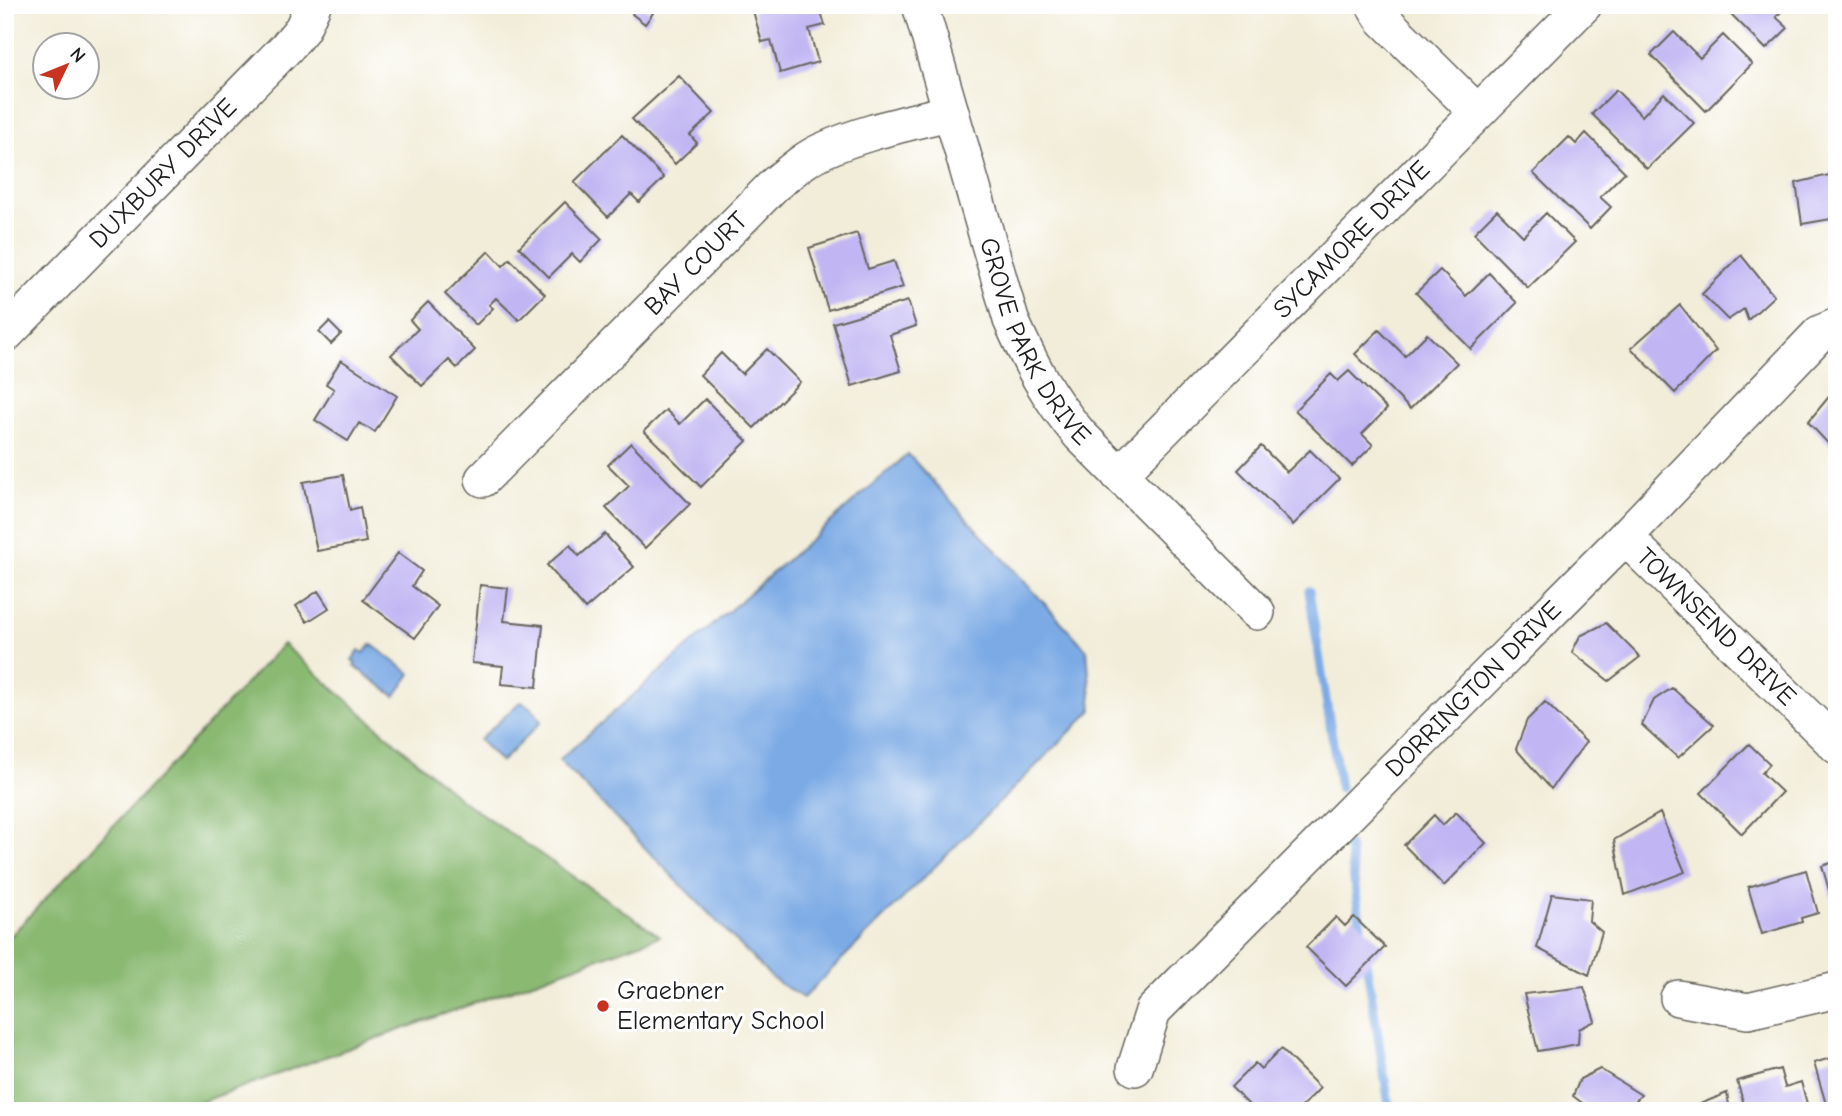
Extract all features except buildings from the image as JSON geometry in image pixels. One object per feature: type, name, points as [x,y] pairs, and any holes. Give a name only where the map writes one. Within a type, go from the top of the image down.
[{"type":"street","name":"DUXBURY DRIVE","points":[[5,335],[287,47],[302,29],[313,5]]},
{"type":"street","name":"GROVE PARK DRIVE","points":[[919,5],[1011,320],[1033,369],[1058,408],[1119,475],[1257,612]]},
{"type":"street","points":[[1374,5],[1383,19],[1477,112]]},
{"type":"street","name":"SYCAMORE DRIVE","points":[[1119,475],[1584,5]]},
{"type":"street","name":"BAY COURT","points":[[483,479],[774,185],[801,163],[822,150],[847,141],[951,112]]},
{"type":"street","name":"DORRINGTON DRIVE","points":[[1135,1068],[1153,1011],[1625,537],[1820,333],[1837,326]]},
{"type":"street","name":"TOWNSEND DRIVE","points":[[1625,537],[1837,746]]},
{"type":"street","points":[[1678,998],[1748,1011],[1837,990]]},
{"type":"green space","points":[[283,644],[460,799],[660,936],[176,1111],[5,1111],[5,942]]},
{"type":"water","points":[[908,454],[1087,650],[1092,710],[803,998],[773,979],[559,760]]},
{"type":"water","points":[[371,644],[411,674],[395,696],[354,666],[356,663],[352,660],[359,650],[364,653]]},
{"type":"water","points":[[520,702],[533,709],[541,722],[501,762],[479,740]]},
{"type":"waterway","points":[[1309,591],[1340,788]]},
{"type":"waterway","points":[[1349,846],[1362,934]]},
{"type":"waterway","points":[[1365,955],[1390,1111]]},
{"type":"place","name":"Graebner Elementary School","points":[[603,1006]]}]
